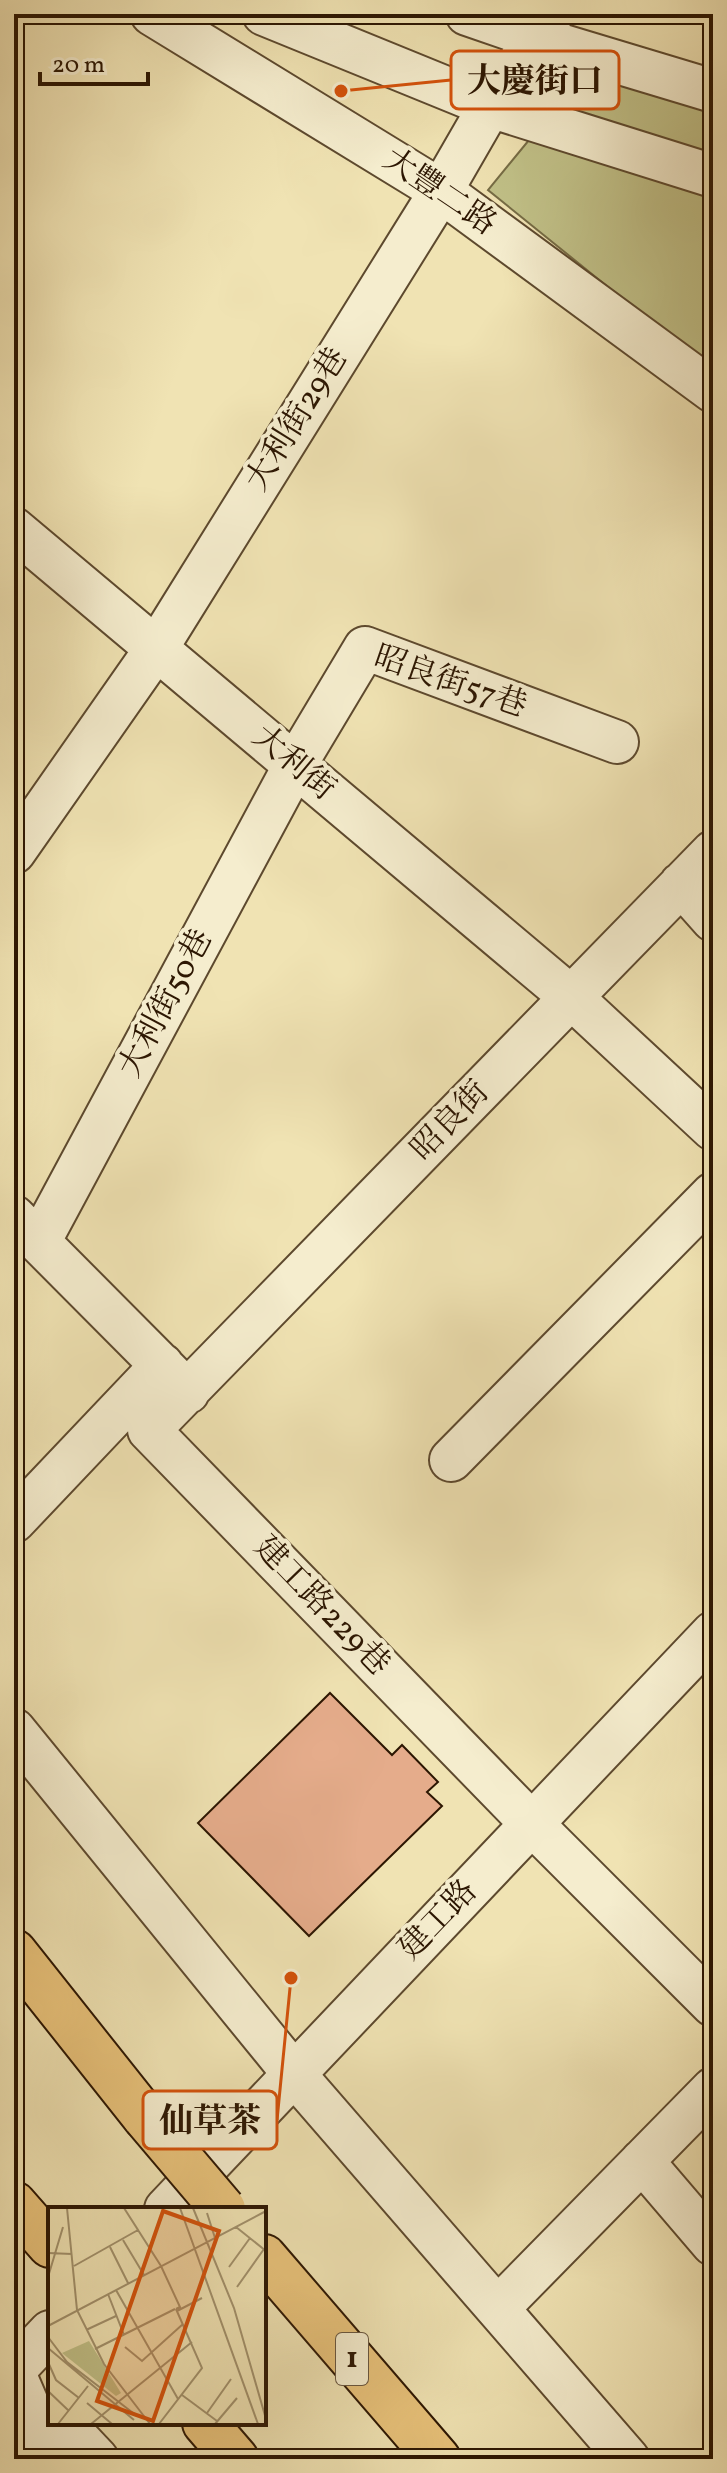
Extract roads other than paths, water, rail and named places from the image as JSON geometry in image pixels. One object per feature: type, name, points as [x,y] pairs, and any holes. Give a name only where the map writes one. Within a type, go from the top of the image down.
[{"type":"highway","points":[[14,1952],[145,2117],[221,2207]]},
{"type":"highway","name":"1","points":[[266,2259],[438,2459]]},
{"type":"highway","points":[[207,2425],[236,2459]]},
{"type":"street","name":"大豐二路","points":[[152,14],[203,27],[441,191],[713,391]]},
{"type":"street","points":[[264,14],[490,106],[713,176]]},
{"type":"street","points":[[467,14],[545,26],[713,91]]},
{"type":"street","name":"大利街29巷","points":[[14,852],[156,649],[441,191],[490,106],[545,26]]},
{"type":"street","name":"大利街","points":[[14,529],[572,998],[713,1129]]},
{"type":"street","name":"昭良街57巷","points":[[295,765],[365,648],[617,742]]},
{"type":"street","name":"大利街50巷","points":[[27,1229],[295,765]]},
{"type":"street","name":"昭良街","points":[[175,1378],[572,998],[713,852]]},
{"type":"street","points":[[681,884],[713,920]]},
{"type":"street","points":[[451,1460],[713,1194]]},
{"type":"street","points":[[14,1521],[175,1378],[27,1229]]},
{"type":"street","name":"建工路229巷","points":[[175,1378],[149,1430],[532,1824]]},
{"type":"street","name":"建工路","points":[[168,2207],[532,1824],[705,1658]]},
{"type":"street","points":[[14,1730],[294,2074],[628,2459]]},
{"type":"street","points":[[532,1824],[713,2005]]},
{"type":"street","points":[[498,2308],[713,2089]]},
{"type":"street","points":[[642,2161],[713,2244]]},
{"type":"street","points":[[14,2371],[48,2334]]},
{"type":"street","points":[[14,2371],[48,2407]]},
{"type":"street","points":[[14,2371],[45,2445],[57,2459]]},
{"type":"street","points":[[65,2425],[97,2459]]},
{"type":"place","name":"大慶街口","points":[[341,91]]},
{"type":"place","name":"仙草茶","points":[[291,1978]]}]
